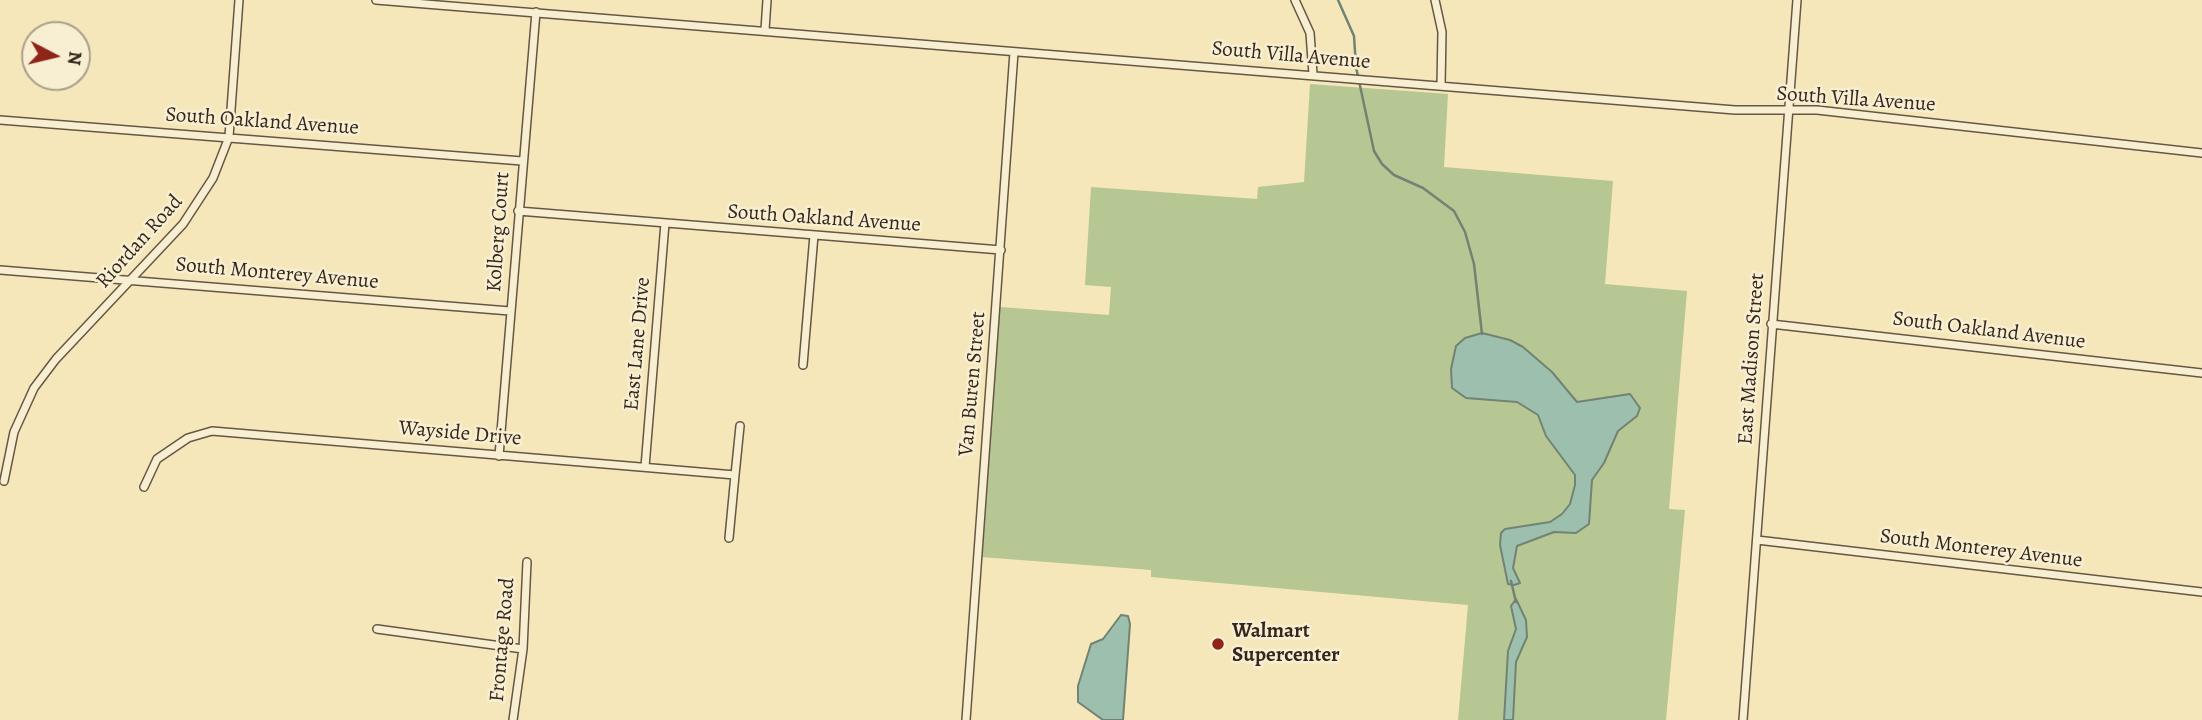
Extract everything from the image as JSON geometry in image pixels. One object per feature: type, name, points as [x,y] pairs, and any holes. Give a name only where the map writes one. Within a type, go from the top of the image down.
[{"type":"street","name":"Riordan Road","points":[[4,481],[14,432],[34,388],[56,359],[195,209],[214,178],[229,137],[239,0]]},
{"type":"street","name":"South Villa Avenue","points":[[376,0],[1735,110],[1817,110],[2202,153]]},
{"type":"street","points":[[765,30],[767,0]]},
{"type":"street","points":[[1295,0],[1310,33],[1313,74]]},
{"type":"street","points":[[1435,0],[1442,32],[1441,86]]},
{"type":"street","name":"East Madison Street","points":[[1742,720],[1797,0]]},
{"type":"street","name":"Kolberg Court","points":[[499,456],[536,12]]},
{"type":"street","name":"Van Buren Street","points":[[966,720],[1014,51]]},
{"type":"street","name":"South Oakland Avenue","points":[[0,120],[522,161]]},
{"type":"street","name":"South Oakland Avenue","points":[[518,211],[1001,250]]},
{"type":"street","name":"East Lane Drive","points":[[645,467],[666,223]]},
{"type":"street","points":[[803,365],[814,235]]},
{"type":"street","name":"South Monterey Avenue","points":[[0,270],[510,311]]},
{"type":"street","name":"South Oakland Avenue","points":[[1771,324],[2202,373]]},
{"type":"street","points":[[729,538],[740,426]]},
{"type":"street","name":"Wayside Drive","points":[[144,487],[157,459],[188,438],[212,431],[735,475]]},
{"type":"street","name":"South Monterey Avenue","points":[[1756,540],[2202,592]]},
{"type":"street","name":"Frontage Road","points":[[513,720],[523,649],[527,562]]},
{"type":"street","points":[[377,629],[523,649]]},
{"type":"shaded area","points":[[1310,84],[1448,94],[1444,167],[1613,181],[1605,284],[1687,291],[1669,509],[1685,510],[1666,720],[1458,720],[1468,605],[1151,577],[1151,570],[981,557],[1000,307],[1109,315],[1111,287],[1085,285],[1091,187],[1257,199],[1258,187],[1304,182]]},
{"type":"shaded area","points":[[1482,333],[1510,340],[1523,347],[1552,372],[1577,402],[1630,394],[1640,408],[1637,416],[1618,431],[1604,463],[1592,480],[1589,524],[1576,533],[1554,532],[1517,546],[1513,568],[1520,583],[1514,585],[1508,584],[1500,545],[1501,533],[1505,529],[1550,522],[1562,514],[1570,504],[1575,475],[1546,436],[1538,415],[1517,402],[1466,398],[1452,388],[1451,369],[1456,346],[1465,338]]},
{"type":"shaded area","points":[[1516,599],[1526,620],[1527,637],[1516,662],[1513,720],[1504,720],[1508,651],[1516,629],[1511,606]]},
{"type":"shaded area","points":[[1121,615],[1128,616],[1130,624],[1123,720],[1103,720],[1078,702],[1078,686],[1091,644],[1103,639]]},
{"type":"waterway","points":[[1338,0],[1354,36],[1356,67],[1374,151],[1382,164],[1394,175],[1423,188],[1454,211],[1465,232],[1474,264],[1482,334]]},
{"type":"waterway","points":[[1511,581],[1516,602]]},
{"type":"place","name":"Walmart Supercenter","points":[[1218,644]]}]
